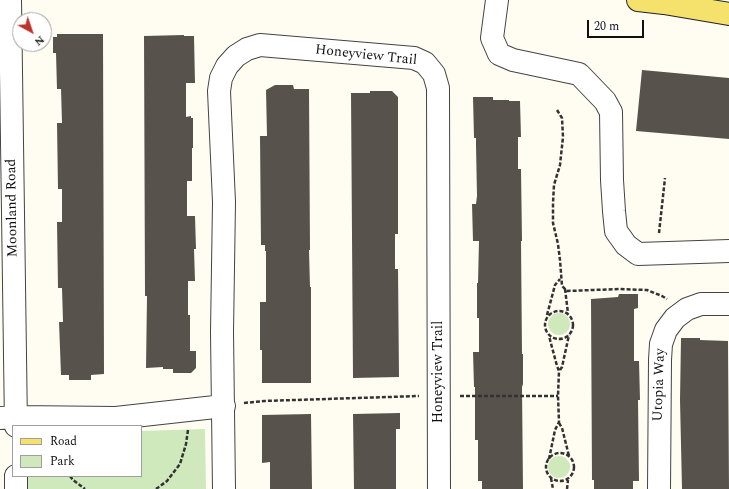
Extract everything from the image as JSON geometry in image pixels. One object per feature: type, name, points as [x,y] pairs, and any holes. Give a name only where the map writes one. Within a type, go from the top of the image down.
[{"type":"main road","points":[[638,0],[729,14]]},
{"type":"street","name":"Moonland Road","points":[[10,0],[11,420]]},
{"type":"street","points":[[497,0],[492,38],[499,54],[513,60],[579,74],[605,101],[611,112],[612,180],[616,231],[626,245],[638,254],[729,252]]},
{"type":"street","name":"Honeyview Trail","points":[[224,489],[222,332],[224,202],[218,91],[221,78],[227,66],[236,56],[247,49],[260,45],[414,58],[425,63],[434,74],[438,88],[439,489]]},
{"type":"street","name":"Utopia Way","points":[[659,489],[661,344],[666,330],[675,318],[687,309],[701,304],[729,304]]},
{"type":"street","points":[[11,420],[116,418],[224,406]]},
{"type":"street","points":[[16,477],[16,489]]},
{"type":"path","points":[[557,110],[562,118],[562,138],[560,165],[554,185],[553,223],[559,254],[562,286],[564,288],[568,313]]},
{"type":"path","points":[[656,253],[665,178]]},
{"type":"path","points":[[561,278],[555,285],[544,326],[549,336],[559,371],[559,422],[575,467],[571,478],[566,481],[555,481],[548,475],[546,464],[553,455],[558,453],[564,453],[570,456]]},
{"type":"path","points":[[564,288],[568,291],[619,289],[647,290],[670,301],[681,314]]},
{"type":"path","points":[[547,316],[551,312],[562,310],[568,313],[572,318],[572,330],[569,335],[562,367],[559,371]]},
{"type":"path","points":[[549,336],[559,339],[569,335]]},
{"type":"path","points":[[224,406],[264,401],[439,396],[558,396]]},
{"type":"path","points":[[156,489],[167,481],[180,464],[186,444],[191,409]]},
{"type":"path","points":[[549,459],[555,430],[559,422]]},
{"type":"path","points":[[71,477],[85,489]]},
{"type":"path","points":[[551,478],[553,489]]},
{"type":"path","points":[[566,489],[568,479]]},
{"type":"green space","points":[[559,313],[567,316],[570,324],[567,332],[559,335],[551,332],[548,324],[551,316]]},
{"type":"green space","points":[[205,429],[206,489],[25,489],[25,477],[142,477],[142,431]]},
{"type":"green space","points":[[559,456],[567,459],[570,467],[567,475],[559,478],[551,475],[548,467],[551,459]]},
{"type":"building","points":[[57,34],[103,34],[104,374],[91,375],[91,380],[69,380],[69,375],[61,375],[59,322],[63,322],[62,288],[58,288],[57,222],[62,222],[62,189],[58,189],[57,123],[62,123],[61,89],[57,89],[56,53],[53,53],[53,37],[57,37]]},
{"type":"building","points":[[144,36],[194,36],[195,83],[186,83],[186,117],[191,116],[191,118],[193,118],[192,181],[187,181],[187,216],[195,216],[196,249],[194,249],[195,281],[188,281],[188,315],[190,315],[190,351],[196,351],[196,368],[191,373],[173,373],[173,369],[163,369],[163,367],[146,368],[147,296],[145,296]]},
{"type":"building","points":[[642,70],[729,78],[729,139],[636,131]]},
{"type":"building","points":[[275,85],[293,85],[294,89],[309,89],[311,383],[262,383],[260,302],[266,302],[266,251],[265,245],[261,245],[260,136],[267,136],[266,90]]},
{"type":"building","points":[[370,91],[392,91],[398,97],[398,234],[395,234],[395,269],[398,269],[399,377],[353,378],[351,93],[370,93]]},
{"type":"building","points":[[473,97],[493,97],[493,100],[520,101],[521,137],[518,137],[518,169],[521,169],[523,489],[482,489],[482,481],[478,481],[478,440],[475,440],[475,387],[473,352],[479,352],[477,283],[479,241],[473,241],[472,204],[476,204],[477,196],[476,138],[474,138]]},
{"type":"building","points":[[619,294],[638,294],[638,308],[634,309],[634,361],[639,361],[639,481],[633,481],[633,489],[594,489],[594,480],[592,480],[591,299],[618,297]]},
{"type":"building","points":[[681,338],[700,338],[700,340],[728,341],[729,489],[682,489],[680,400]]},
{"type":"building","points":[[400,413],[400,429],[396,429],[396,489],[354,489],[353,414]]},
{"type":"building","points":[[311,414],[312,489],[270,489],[270,462],[262,463],[262,415]]}]
